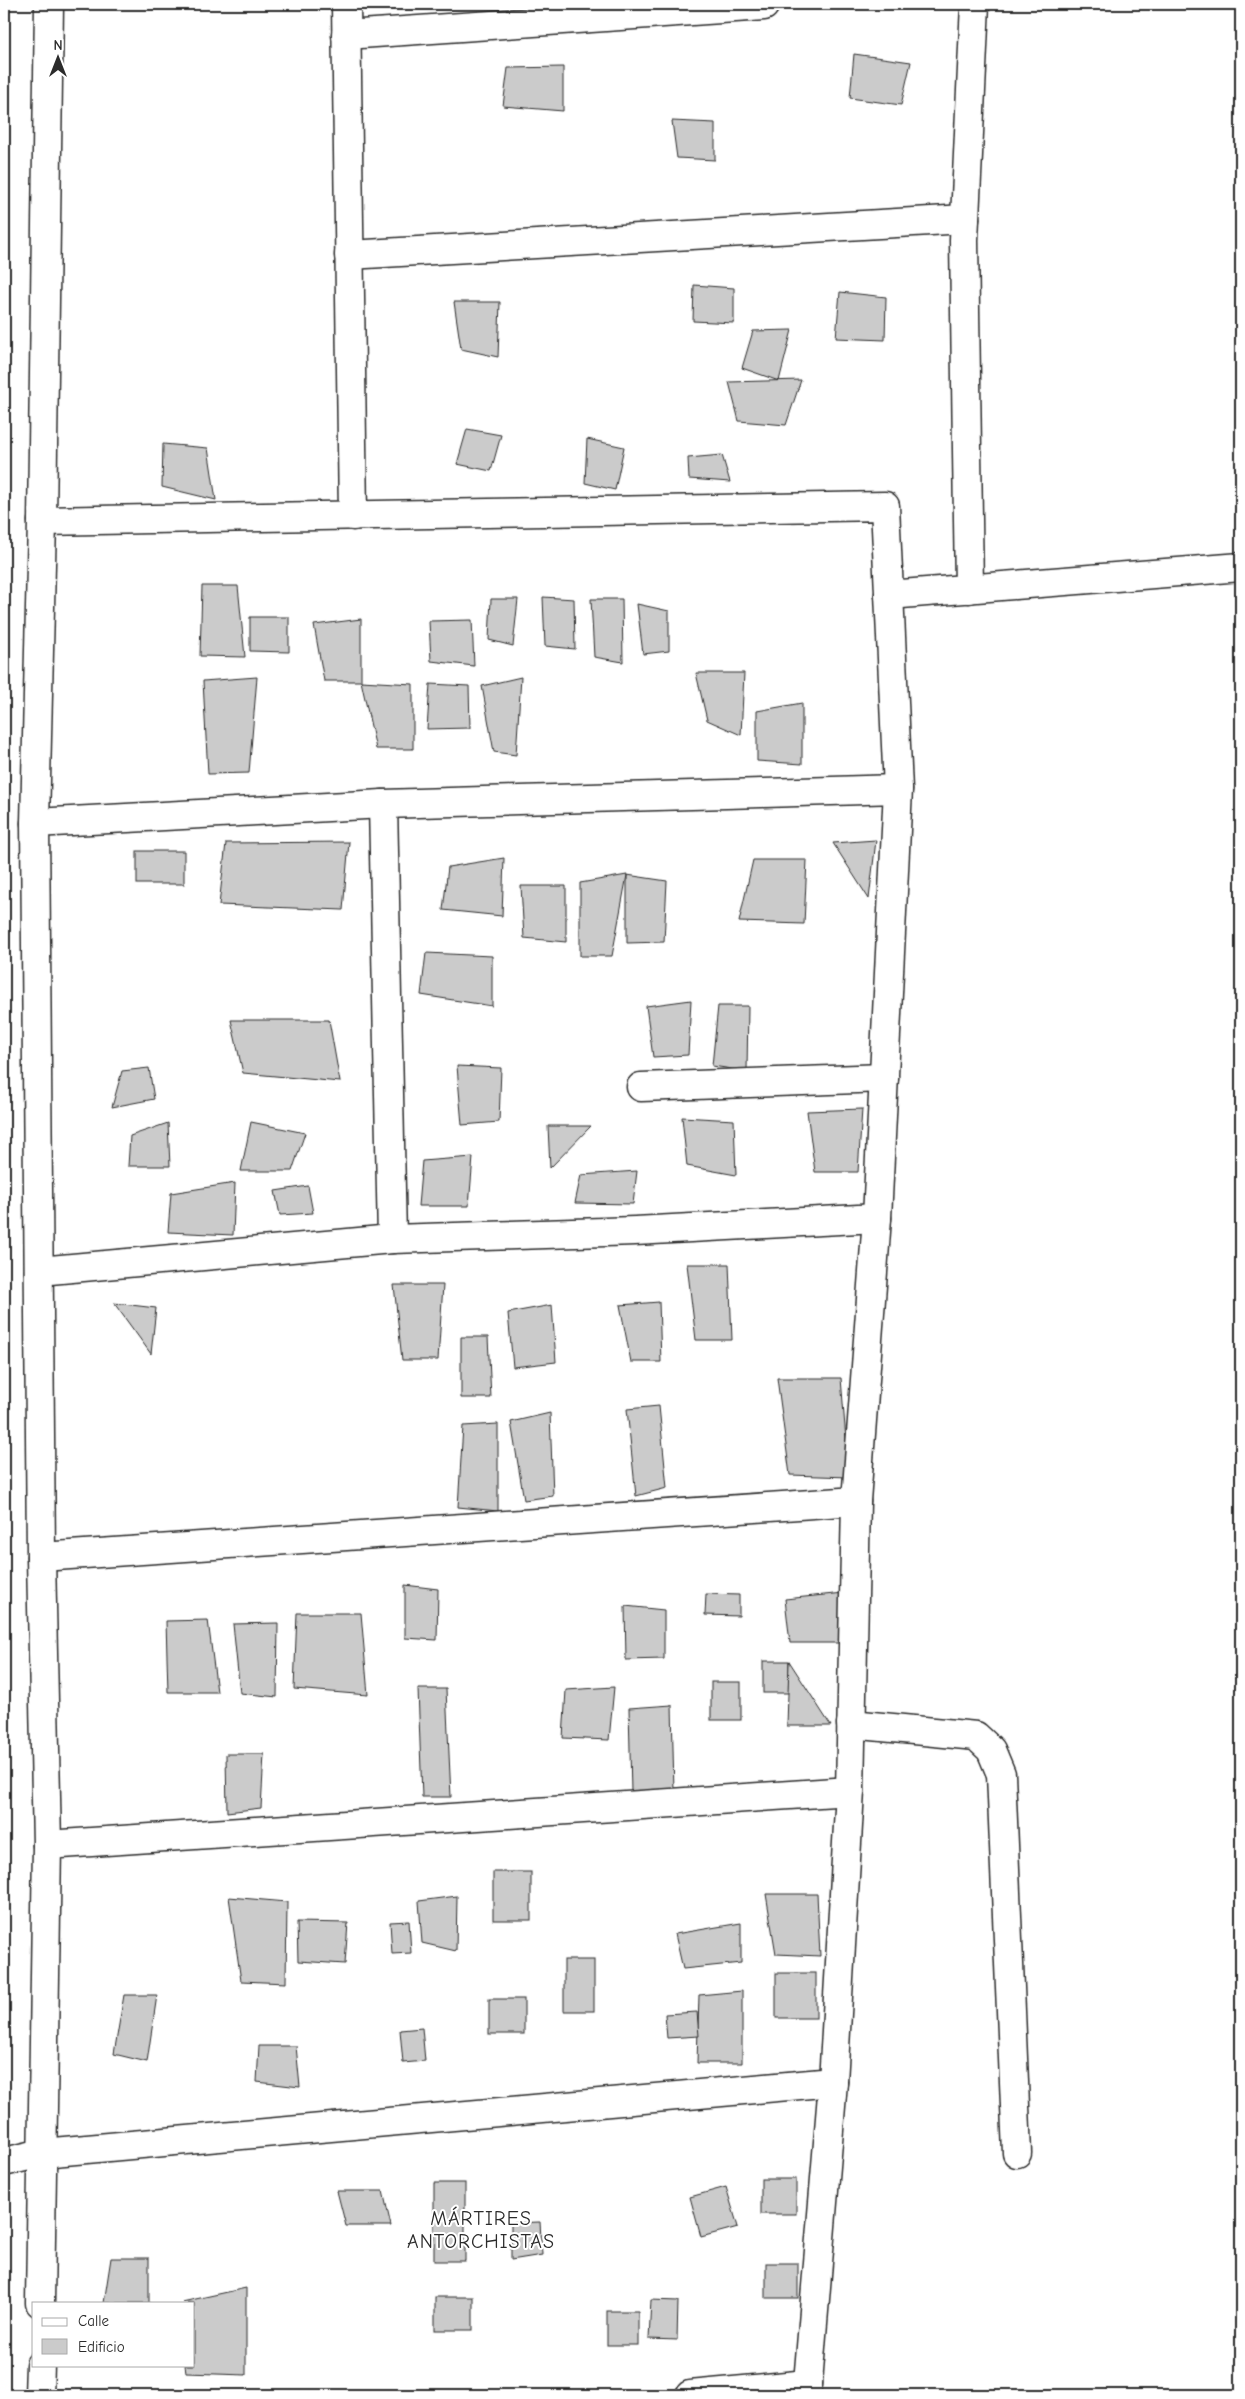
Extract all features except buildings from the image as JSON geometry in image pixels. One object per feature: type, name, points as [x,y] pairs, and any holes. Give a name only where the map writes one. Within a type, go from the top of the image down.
[{"type":"street","points":[[40,2302],[47,1845],[41,1557],[35,824],[42,522],[49,4]]},
{"type":"street","points":[[346,4],[353,516]]},
{"type":"street","points":[[346,35],[764,6],[764,4]]},
{"type":"street","points":[[970,589],[965,219],[976,4]]},
{"type":"street","points":[[350,255],[965,219]]},
{"type":"street","points":[[42,522],[885,506],[898,789],[877,1218],[856,1501],[850,1791],[832,2082],[807,2390],[690,2395]]},
{"type":"street","points":[[889,595],[1241,567]]},
{"type":"street","points":[[35,824],[383,804],[898,789]]},
{"type":"street","points":[[383,804],[392,1239]]},
{"type":"street","points":[[641,1087],[884,1078]]},
{"type":"street","points":[[39,1271],[392,1239],[634,1231],[877,1218]]},
{"type":"street","points":[[41,1557],[856,1501]]},
{"type":"street","points":[[851,1724],[976,1736],[991,1750],[998,1766],[1001,1774],[1017,2153]]},
{"type":"street","points":[[47,1845],[850,1791]]},
{"type":"street","points":[[4,2162],[42,2153],[832,2082]]},
{"type":"street","points":[[40,2366],[40,2395]]},
{"type":"district","name":"MÁRTIRES ANTORCHISTAS","points":[[481,2230]]}]
